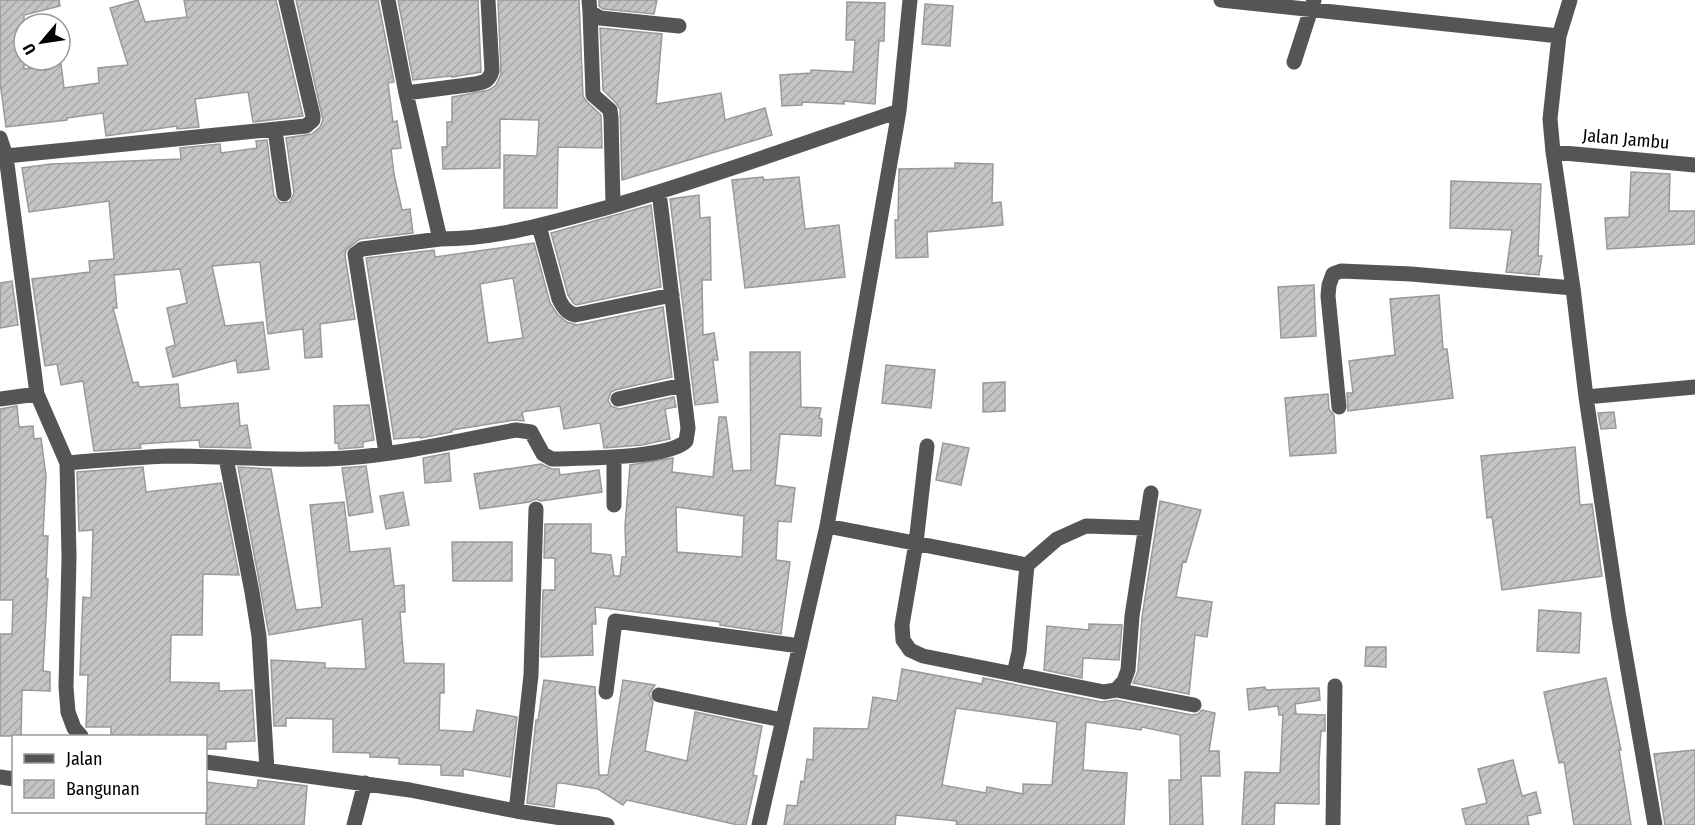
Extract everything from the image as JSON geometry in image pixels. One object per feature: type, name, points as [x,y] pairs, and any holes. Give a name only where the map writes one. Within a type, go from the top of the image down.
[{"type":"street","points":[[6,156],[306,126],[313,120],[286,0]]},
{"type":"street","points":[[388,0],[406,93],[440,240]]},
{"type":"street","points":[[406,93],[475,84],[489,79],[492,71],[488,0]]},
{"type":"street","points":[[759,825],[827,526],[898,111],[910,0]]},
{"type":"street","points":[[1221,0],[1313,4],[1559,36]]},
{"type":"street","points":[[1570,0],[1559,36],[1550,119],[1553,152],[1619,618],[1655,825]]},
{"type":"street","points":[[1293,62],[1313,4]]},
{"type":"street","points":[[589,6],[600,18],[679,26]]},
{"type":"street","points":[[589,6],[593,95],[609,110],[611,118],[613,205]]},
{"type":"street","points":[[386,453],[354,254],[362,249],[462,239],[539,226],[658,192],[898,111]]},
{"type":"street","points":[[275,129],[284,194]]},
{"type":"street","points":[[0,138],[6,156],[37,394],[67,463],[69,557],[66,687],[68,712],[74,728],[80,735]]},
{"type":"street","name":"Jalan Jambu","points":[[1553,152],[1695,165]]},
{"type":"street","points":[[67,463],[150,457],[266,460],[345,458],[516,430],[531,432],[546,458],[614,457],[670,450],[683,444],[688,429],[658,192]]},
{"type":"street","points":[[539,226],[559,299],[565,310],[570,313],[575,315],[672,296]]},
{"type":"street","points":[[1340,407],[1328,296],[1333,274],[1341,271],[1411,274],[1574,288]]},
{"type":"street","points":[[618,399],[683,386]]},
{"type":"street","points":[[1586,397],[1695,387]]},
{"type":"street","points":[[0,399],[37,394]]},
{"type":"street","points":[[927,447],[916,543],[902,625],[903,640],[910,650],[923,656],[1104,692],[1116,690],[1194,705]]},
{"type":"street","points":[[614,457],[614,505]]},
{"type":"street","points":[[226,458],[259,636],[267,770]]},
{"type":"street","points":[[1116,690],[1124,681],[1128,670],[1132,616],[1151,493]]},
{"type":"street","points":[[516,811],[531,675],[536,509]]},
{"type":"street","points":[[827,526],[1027,565]]},
{"type":"street","points":[[1014,674],[1019,652],[1027,565],[1057,539],[1086,526],[1145,528]]},
{"type":"street","points":[[606,692],[615,621],[800,646]]},
{"type":"street","points":[[1334,825],[1335,686]]},
{"type":"street","points":[[659,695],[782,720]]},
{"type":"street","points":[[207,762],[365,783],[607,825]]},
{"type":"street","points":[[354,825],[365,783]]},
{"type":"building","points":[[0,0],[59,0],[60,6],[36,12],[12,12],[12,72],[62,72],[64,88],[99,83],[98,68],[128,65],[110,8],[138,0],[145,22],[187,17],[184,0],[276,0],[303,116],[253,122],[248,92],[195,99],[199,127],[177,129],[177,126],[106,136],[103,113],[6,127],[0,82]]},
{"type":"building","points":[[296,0],[378,0],[394,82],[388,83],[393,122],[397,121],[401,148],[391,149],[394,174],[402,210],[410,209],[413,233],[360,239],[346,250],[355,319],[320,324],[322,357],[305,358],[303,329],[268,334],[260,262],[212,266],[225,326],[263,322],[269,369],[238,373],[236,360],[173,377],[166,348],[175,345],[167,308],[187,303],[180,269],[114,275],[117,308],[113,308],[133,383],[138,382],[139,387],[178,384],[180,408],[238,403],[240,426],[247,425],[251,448],[200,447],[199,440],[140,444],[141,448],[94,451],[83,381],[61,385],[57,364],[45,366],[32,279],[90,272],[89,261],[114,259],[109,201],[29,212],[22,168],[51,164],[181,159],[180,148],[220,144],[221,153],[257,148],[256,141],[267,140],[274,196],[280,203],[290,202],[294,193],[286,138],[312,134],[320,127],[323,120]]},
{"type":"building","points":[[398,0],[478,0],[481,72],[413,80]]},
{"type":"building","points":[[498,0],[579,0],[583,96],[601,115],[602,148],[558,147],[557,208],[504,208],[504,155],[537,156],[539,120],[500,119],[500,168],[443,169],[442,147],[447,147],[447,122],[452,122],[452,97],[489,90],[496,85],[501,74]]},
{"type":"building","points":[[599,0],[657,0],[654,14],[603,9],[599,6]]},
{"type":"building","points":[[847,2],[885,3],[884,41],[879,41],[875,104],[844,101],[844,104],[802,102],[802,105],[782,106],[780,75],[811,73],[811,70],[853,72],[855,40],[846,40]]},
{"type":"building","points":[[925,4],[953,6],[950,46],[922,44]]},
{"type":"building","points":[[600,28],[662,34],[656,104],[721,93],[725,120],[765,108],[772,135],[622,180],[620,109],[603,90]]},
{"type":"building","points":[[955,163],[993,164],[992,203],[1001,202],[1003,225],[927,232],[928,257],[896,258],[895,220],[898,220],[899,169],[955,168]]},
{"type":"building","points":[[1631,172],[1670,174],[1669,211],[1695,211],[1695,244],[1607,249],[1605,218],[1629,217]]},
{"type":"building","points":[[763,177],[764,180],[799,177],[805,229],[839,225],[845,277],[745,288],[732,180]]},
{"type":"building","points":[[1451,181],[1541,184],[1538,256],[1542,256],[1539,275],[1506,272],[1512,230],[1450,228]]},
{"type":"building","points":[[699,195],[700,218],[710,217],[711,280],[702,280],[703,335],[714,333],[718,360],[713,360],[718,402],[695,405],[670,199]]},
{"type":"building","points":[[651,205],[661,287],[576,305],[573,303],[568,295],[551,233]]},
{"type":"building","points":[[534,243],[550,303],[558,315],[567,322],[577,325],[663,307],[672,377],[615,390],[611,392],[608,400],[611,406],[619,409],[674,397],[676,407],[665,409],[670,439],[642,445],[604,448],[600,423],[564,429],[560,406],[522,412],[524,421],[514,420],[452,430],[452,432],[421,438],[394,439],[366,258],[434,250],[435,257]],"holes":[[[513,278],[523,338],[488,343],[480,284]]]},
{"type":"building","points":[[12,281],[18,325],[0,328],[0,283]]},
{"type":"building","points":[[1314,285],[1316,336],[1281,338],[1278,287]]},
{"type":"building","points":[[1439,295],[1443,349],[1447,349],[1453,398],[1348,411],[1347,393],[1353,393],[1349,361],[1395,355],[1390,299]]},
{"type":"building","points":[[750,352],[800,352],[801,407],[821,408],[819,418],[822,419],[821,436],[780,434],[775,485],[795,488],[791,522],[778,521],[776,560],[790,562],[781,634],[720,625],[720,622],[595,607],[596,624],[592,624],[593,655],[541,657],[543,590],[555,590],[555,558],[544,558],[545,524],[591,524],[591,553],[611,555],[614,576],[620,576],[622,557],[626,557],[625,526],[630,465],[673,458],[672,472],[713,477],[719,417],[726,417],[733,471],[751,470]],"holes":[[[676,507],[744,516],[742,557],[677,552]]]},
{"type":"building","points":[[886,365],[935,370],[931,408],[882,403]]},
{"type":"building","points":[[1005,382],[1005,411],[983,412],[983,383]]},
{"type":"building","points":[[1328,394],[1329,409],[1334,415],[1336,453],[1290,456],[1285,398]]},
{"type":"building","points":[[369,405],[374,440],[363,442],[363,447],[339,449],[338,443],[335,443],[334,406]]},
{"type":"building","points":[[17,406],[19,427],[33,426],[34,439],[41,438],[46,476],[43,536],[48,536],[46,579],[48,579],[43,671],[50,672],[50,691],[22,690],[21,735],[12,736],[0,736],[0,634],[12,634],[13,600],[0,600],[0,409]]},
{"type":"building","points":[[1614,412],[1616,428],[1601,429],[1598,413]]},
{"type":"building","points":[[943,443],[969,448],[961,485],[936,480]]},
{"type":"building","points":[[1575,447],[1580,505],[1592,504],[1602,576],[1502,590],[1492,517],[1487,518],[1481,456]]},
{"type":"building","points":[[449,453],[451,481],[425,483],[423,458]]},
{"type":"building","points":[[541,464],[552,469],[559,469],[560,475],[599,470],[602,492],[541,501],[536,499],[480,509],[474,474]]},
{"type":"building","points":[[366,466],[373,512],[349,516],[342,468]]},
{"type":"building","points":[[143,467],[146,492],[221,483],[239,575],[203,574],[202,635],[171,635],[170,682],[219,683],[219,691],[252,690],[255,741],[226,742],[226,749],[207,749],[207,735],[111,735],[111,727],[86,727],[88,675],[80,675],[81,645],[83,597],[91,598],[93,530],[79,531],[77,472]]},
{"type":"building","points":[[238,467],[271,469],[296,610],[322,607],[310,505],[344,502],[350,552],[390,548],[394,586],[404,585],[405,612],[400,612],[404,663],[444,664],[444,693],[440,693],[439,730],[473,732],[477,710],[517,717],[510,777],[463,769],[463,776],[441,775],[441,765],[399,764],[399,758],[370,757],[370,753],[333,752],[333,719],[286,718],[286,726],[274,726],[271,660],[325,663],[325,668],[366,669],[362,619],[269,635]]},
{"type":"building","points":[[403,492],[409,525],[386,529],[380,496]]},
{"type":"building","points":[[1160,501],[1201,510],[1186,562],[1183,561],[1176,597],[1212,602],[1207,637],[1195,635],[1189,694],[1133,683],[1138,671],[1142,617]]},
{"type":"building","points":[[452,542],[512,542],[512,581],[453,581]]},
{"type":"building","points":[[1539,610],[1581,613],[1579,653],[1537,651]]},
{"type":"building","points":[[1089,624],[1122,625],[1119,660],[1083,658],[1082,678],[1044,670],[1047,626],[1089,630]]},
{"type":"building","points":[[1366,647],[1386,647],[1386,667],[1365,666]]},
{"type":"building","points":[[902,669],[982,684],[983,678],[1102,702],[1116,700],[1192,715],[1202,710],[1215,713],[1209,751],[1219,751],[1220,776],[1201,776],[1203,825],[1170,825],[1169,780],[1181,780],[1180,735],[1142,727],[1141,730],[1086,722],[1083,770],[1127,773],[1124,825],[956,825],[957,821],[896,815],[895,825],[784,825],[787,805],[797,806],[801,781],[804,782],[807,759],[813,760],[814,728],[868,729],[873,697],[897,701]],"holes":[[[956,708],[1057,722],[1052,785],[1023,784],[1023,794],[987,787],[986,793],[942,785]]]},
{"type":"building","points":[[1606,678],[1621,750],[1619,750],[1631,825],[1574,825],[1564,762],[1559,763],[1544,692]]},
{"type":"building","points":[[544,680],[595,687],[599,775],[608,775],[623,680],[655,685],[649,694],[653,702],[645,751],[687,761],[695,712],[762,726],[753,775],[757,776],[746,825],[627,800],[623,805],[598,789],[562,783],[557,783],[554,807],[527,803],[536,720],[538,720]]},
{"type":"building","points":[[1265,687],[1266,690],[1319,688],[1320,700],[1295,704],[1296,714],[1294,714],[1325,715],[1325,731],[1321,731],[1319,804],[1275,803],[1274,825],[1242,825],[1245,772],[1280,773],[1283,715],[1279,715],[1278,706],[1249,710],[1247,689]]},
{"type":"building","points":[[1695,750],[1695,825],[1665,825],[1654,754]]},
{"type":"building","points":[[1513,760],[1522,796],[1536,792],[1541,813],[1527,816],[1529,825],[1466,825],[1462,809],[1487,803],[1478,769]]},
{"type":"building","points":[[258,780],[307,786],[304,825],[206,825],[207,782],[257,788]]}]
